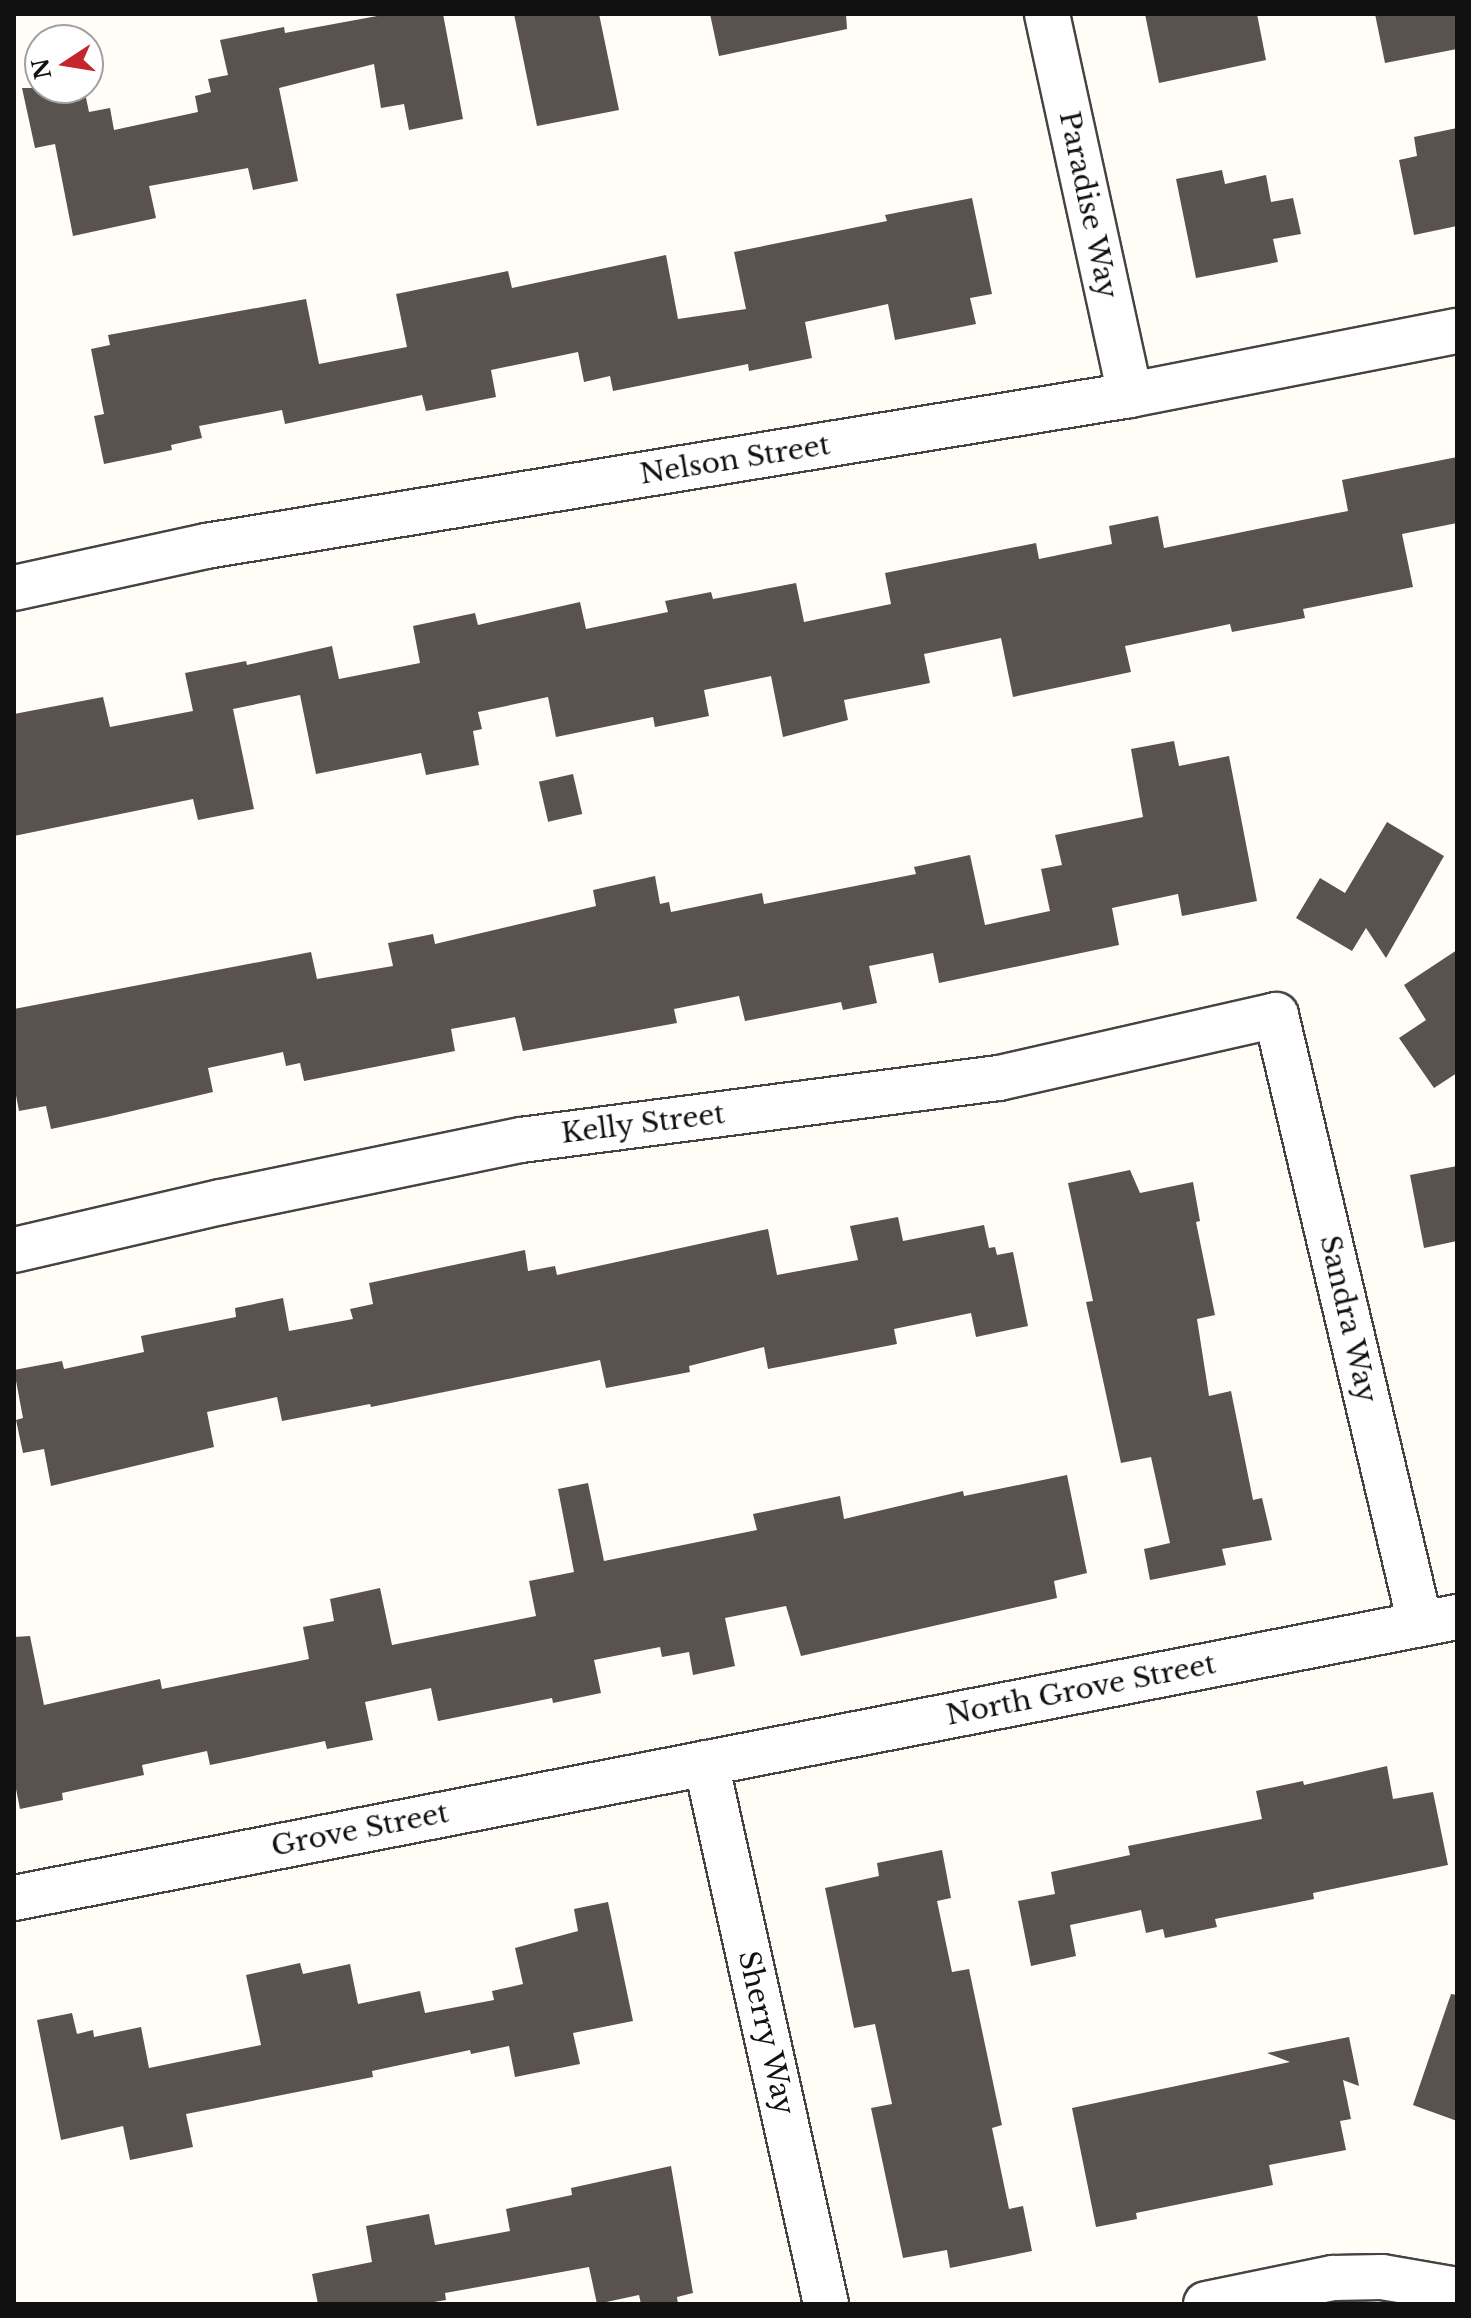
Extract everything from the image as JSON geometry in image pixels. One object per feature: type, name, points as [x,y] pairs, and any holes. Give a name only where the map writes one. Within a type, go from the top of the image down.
[{"type":"street","name":"Paradise Way","points":[[1047,14],[1130,395]]},
{"type":"street","name":"Nelson Street","points":[[14,588],[206,546],[1130,395],[1457,331]]},
{"type":"street","name":"Kelly Street","points":[[14,1250],[221,1202],[521,1140],[999,1078],[1276,1015]]},
{"type":"street","name":"Sandra Way","points":[[1276,1015],[1439,1620]]},
{"type":"street","name":"North Grove Street","points":[[706,1763],[1439,1620]]},
{"type":"street","name":"Grove Street","points":[[14,1898],[706,1763]]},
{"type":"street","name":"Sherry Way","points":[[706,1763],[826,2304]]},
{"type":"street","points":[[1206,2304],[1333,2278],[1382,2277],[1457,2290]]},
{"type":"building","points":[[388,14],[443,14],[463,119],[409,130],[404,104],[381,108],[374,64],[279,88],[298,181],[253,190],[248,168],[149,186],[156,218],[73,236],[55,144],[35,148],[25,104],[87,104],[89,112],[110,108],[114,130],[198,112],[195,96],[211,92],[208,79],[228,75],[220,40],[284,27],[285,33]]},
{"type":"building","points":[[514,14],[599,14],[619,110],[537,126]]},
{"type":"building","points":[[710,14],[846,14],[847,29],[719,56]]},
{"type":"building","points":[[1145,14],[1257,14],[1266,60],[1159,83]]},
{"type":"building","points":[[1375,14],[1457,14],[1457,49],[1385,63]]},
{"type":"building","points":[[1457,128],[1457,226],[1414,235],[1399,160],[1417,156],[1414,137]]},
{"type":"building","points":[[1222,170],[1225,184],[1266,175],[1271,202],[1293,198],[1301,234],[1273,239],[1278,262],[1196,278],[1176,179]]},
{"type":"building","points":[[972,198],[992,294],[970,298],[976,324],[895,340],[888,304],[805,322],[812,358],[749,371],[748,364],[613,391],[610,376],[584,382],[578,352],[491,370],[496,397],[426,411],[422,395],[285,424],[282,410],[199,426],[202,438],[171,445],[172,450],[104,464],[94,416],[104,414],[91,349],[110,345],[108,335],[306,299],[319,364],[407,347],[396,294],[508,271],[512,288],[666,255],[678,319],[746,309],[734,252],[887,221],[885,215]]},
{"type":"building","points":[[1457,457],[1457,523],[1402,534],[1413,587],[1303,609],[1305,618],[1232,632],[1230,624],[1125,646],[1131,672],[1013,697],[1001,638],[924,654],[930,683],[844,700],[848,720],[783,737],[771,676],[704,690],[709,716],[655,727],[653,717],[556,737],[548,697],[478,712],[482,729],[473,731],[479,765],[426,775],[421,753],[316,774],[300,695],[233,709],[254,809],[198,820],[193,799],[14,836],[14,714],[103,697],[110,727],[193,711],[185,673],[246,661],[247,665],[332,646],[339,679],[420,663],[413,626],[475,613],[478,625],[580,602],[586,629],[668,612],[665,601],[711,592],[713,599],[796,583],[804,622],[891,604],[885,573],[1036,543],[1039,559],[1112,544],[1109,526],[1158,516],[1164,548],[1348,511],[1342,480]]},
{"type":"building","points":[[1174,741],[1179,766],[1229,756],[1257,901],[1182,916],[1178,894],[1112,908],[1119,945],[939,983],[933,953],[869,966],[877,1003],[843,1010],[841,1002],[745,1021],[739,996],[674,1009],[677,1023],[523,1051],[515,1017],[451,1029],[455,1051],[304,1081],[300,1063],[286,1066],[283,1052],[208,1068],[213,1092],[51,1129],[46,1106],[19,1111],[14,1085],[14,1009],[311,952],[317,979],[393,966],[388,943],[433,934],[435,944],[596,906],[593,890],[655,876],[660,904],[669,902],[671,912],[762,893],[764,904],[916,874],[914,867],[970,855],[985,925],[1050,911],[1041,869],[1062,865],[1055,835],[1143,817],[1131,749]]},
{"type":"building","points":[[573,774],[582,814],[548,822],[539,782]]},
{"type":"building","points":[[1387,822],[1444,856],[1386,958],[1366,928],[1352,951],[1296,918],[1320,878],[1345,893]]},
{"type":"building","points":[[1457,950],[1457,1073],[1434,1088],[1399,1038],[1426,1020],[1404,985]]},
{"type":"building","points":[[1457,1166],[1457,1241],[1424,1248],[1410,1175]]},
{"type":"building","points":[[1130,1170],[1140,1193],[1193,1182],[1200,1221],[1196,1222],[1215,1315],[1197,1319],[1209,1396],[1231,1391],[1253,1500],[1262,1498],[1272,1540],[1222,1549],[1226,1565],[1150,1580],[1144,1549],[1170,1543],[1151,1457],[1121,1463],[1086,1302],[1093,1301],[1068,1183]]},
{"type":"building","points":[[898,1217],[903,1241],[984,1225],[989,1248],[995,1247],[997,1255],[1013,1252],[1028,1326],[976,1337],[971,1313],[894,1329],[897,1344],[768,1369],[764,1347],[689,1366],[690,1372],[606,1388],[600,1360],[371,1407],[370,1404],[282,1421],[277,1397],[207,1412],[214,1447],[51,1486],[44,1449],[23,1453],[16,1420],[23,1418],[14,1370],[62,1361],[64,1369],[144,1352],[141,1336],[236,1317],[235,1308],[283,1298],[289,1331],[353,1319],[350,1309],[373,1304],[369,1283],[525,1250],[528,1271],[555,1266],[557,1275],[768,1229],[777,1275],[858,1260],[850,1226]]},
{"type":"building","points":[[1067,1475],[1087,1573],[1054,1581],[1057,1598],[801,1656],[786,1606],[725,1618],[735,1666],[693,1675],[689,1652],[662,1657],[660,1647],[594,1660],[601,1693],[553,1703],[552,1698],[438,1721],[431,1688],[365,1702],[373,1740],[327,1749],[325,1741],[210,1765],[207,1751],[142,1765],[144,1775],[62,1793],[63,1800],[20,1809],[14,1779],[14,1637],[30,1636],[44,1705],[160,1679],[162,1689],[309,1659],[303,1627],[334,1621],[330,1599],[380,1588],[392,1645],[536,1616],[529,1581],[574,1572],[558,1489],[588,1483],[604,1561],[757,1530],[753,1514],[840,1496],[844,1519],[963,1491],[964,1496]]},
{"type":"building","points":[[1387,1766],[1393,1799],[1433,1792],[1448,1865],[1313,1893],[1314,1899],[1215,1919],[1217,1927],[1165,1938],[1163,1929],[1146,1933],[1141,1910],[1070,1925],[1076,1956],[1031,1966],[1018,1901],[1055,1894],[1051,1872],[1130,1855],[1128,1846],[1262,1819],[1256,1791],[1303,1781],[1304,1785]]},
{"type":"building","points":[[942,1850],[951,1898],[937,1901],[952,1972],[969,1969],[1002,2125],[992,2128],[1009,2209],[1023,2206],[1032,2251],[950,2268],[947,2250],[903,2258],[871,2108],[892,2104],[875,2024],[854,2028],[825,1888],[879,1876],[877,1863]]},
{"type":"building","points":[[608,1902],[633,2021],[573,2033],[580,2064],[515,2077],[509,2046],[471,2054],[470,2050],[372,2071],[373,2077],[186,2114],[193,2147],[130,2160],[123,2126],[61,2140],[37,2020],[72,2013],[77,2034],[93,2030],[94,2037],[141,2027],[149,2068],[261,2045],[246,1975],[300,1963],[303,1974],[350,1964],[358,2004],[420,1991],[425,2013],[494,2000],[492,1991],[523,1984],[515,1948],[578,1931],[574,1909]]},
{"type":"building","points":[[1451,1994],[1457,1995],[1457,2121],[1413,2105]]},
{"type":"building","points":[[1349,2037],[1359,2086],[1343,2080],[1351,2119],[1340,2121],[1346,2150],[1269,2165],[1273,2185],[1136,2213],[1137,2219],[1096,2227],[1072,2108],[1290,2062],[1267,2053]]},
{"type":"building","points":[[671,2166],[693,2293],[677,2297],[678,2304],[641,2304],[639,2295],[597,2304],[589,2267],[445,2293],[446,2300],[422,2304],[318,2304],[312,2274],[372,2262],[366,2226],[429,2214],[435,2245],[510,2231],[506,2209],[572,2195],[571,2188]]}]
